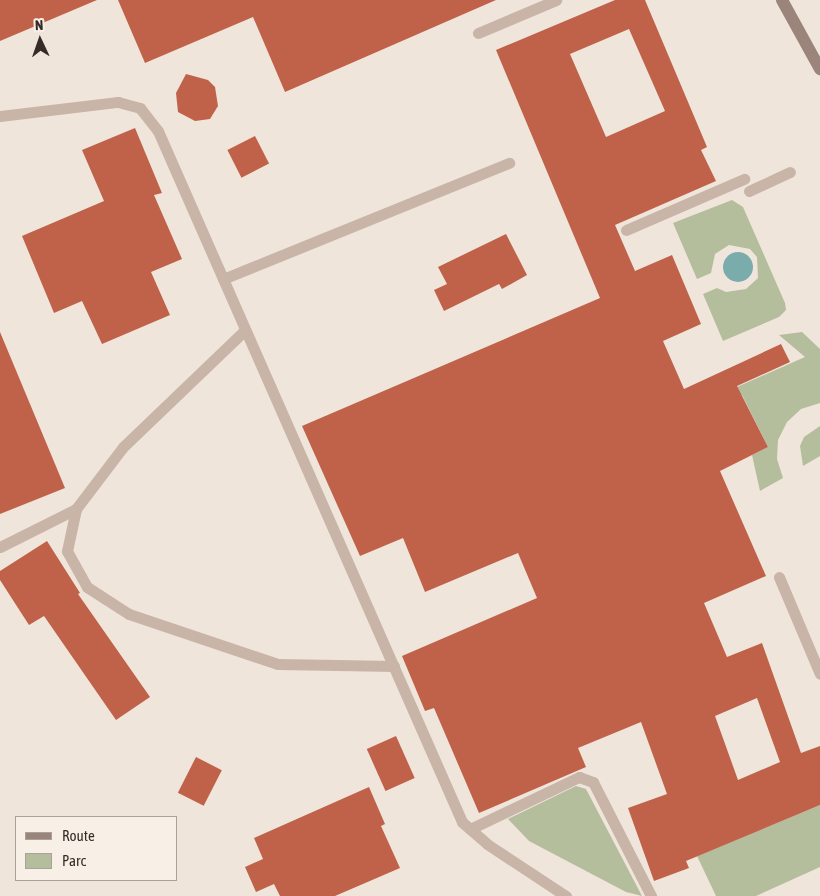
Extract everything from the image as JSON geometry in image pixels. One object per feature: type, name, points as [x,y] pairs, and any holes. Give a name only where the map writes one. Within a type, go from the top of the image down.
[{"type":"main road","points":[[782,0],[820,69]]},
{"type":"lane","points":[[478,33],[556,0]]},
{"type":"lane","points":[[0,116],[118,102],[140,108],[158,131],[244,331],[462,822],[487,844],[566,896]]},
{"type":"lane","points":[[223,279],[509,163]]},
{"type":"lane","points":[[749,191],[790,172]]},
{"type":"lane","points":[[626,230],[744,179]]},
{"type":"lane","points":[[244,331],[123,447],[76,509],[67,551],[87,587],[129,614],[278,664],[394,666]]},
{"type":"lane","points":[[0,547],[76,509]]},
{"type":"lane","points":[[778,577],[820,674]]},
{"type":"lane","points":[[470,829],[579,777],[593,782],[651,896]]},
{"type":"green space","points":[[732,200],[743,207],[785,303],[786,310],[779,317],[723,341],[703,294],[717,288],[726,292],[746,289],[758,278],[757,257],[750,249],[729,245],[715,254],[711,273],[697,279],[673,223]]},
{"type":"green space","points":[[802,332],[820,349],[820,403],[801,409],[787,422],[778,440],[777,459],[783,478],[760,491],[752,455],[768,447],[742,395],[721,394],[805,357],[779,335]]},
{"type":"green space","points":[[820,426],[820,456],[803,466],[800,446],[804,437]]},
{"type":"green space","points":[[576,786],[586,789],[642,896],[626,892],[529,841],[508,819]]},
{"type":"green space","points":[[820,805],[820,867],[756,896],[716,896],[697,856]]},
{"type":"water","points":[[738,252],[749,256],[753,267],[749,278],[738,282],[727,278],[723,267],[727,256]]},
{"type":"building","points":[[0,0],[97,0],[0,41]]},
{"type":"building","points":[[118,0],[496,0],[285,92],[253,17],[145,63]]},
{"type":"building","points":[[615,0],[645,0],[707,147],[701,150],[716,181],[615,225],[635,271],[672,255],[701,324],[663,341],[684,389],[781,344],[790,362],[737,386],[768,447],[720,471],[766,576],[704,603],[727,657],[762,643],[801,753],[820,746],[820,805],[686,861],[689,868],[654,881],[628,808],[667,794],[641,722],[578,748],[586,767],[479,813],[434,708],[425,711],[402,656],[537,598],[518,553],[425,592],[403,538],[360,556],[302,426],[600,298],[496,50]],"holes":[[[629,29],[665,111],[606,137],[570,54]],[[757,698],[780,762],[738,780],[715,716]]]},
{"type":"building","points":[[186,74],[208,80],[215,87],[218,106],[210,119],[195,121],[178,112],[176,93]]},
{"type":"building","points":[[135,128],[162,193],[154,195],[182,259],[151,272],[170,315],[102,344],[82,301],[54,313],[22,236],[104,201],[82,150]]},
{"type":"building","points":[[255,136],[269,164],[241,178],[227,150]]},
{"type":"building","points":[[506,234],[527,275],[502,289],[499,284],[444,311],[434,290],[447,284],[438,267]]},
{"type":"building","points":[[0,332],[65,488],[0,514]]},
{"type":"building","points":[[47,541],[80,593],[78,594],[150,697],[116,720],[44,616],[29,625],[0,580],[0,571]]},
{"type":"building","points":[[396,736],[415,778],[385,791],[367,749]]},
{"type":"building","points":[[196,757],[222,770],[204,806],[178,793]]},
{"type":"building","points":[[369,787],[385,824],[381,826],[400,868],[335,896],[280,896],[274,884],[256,892],[245,867],[263,859],[254,838]]}]
